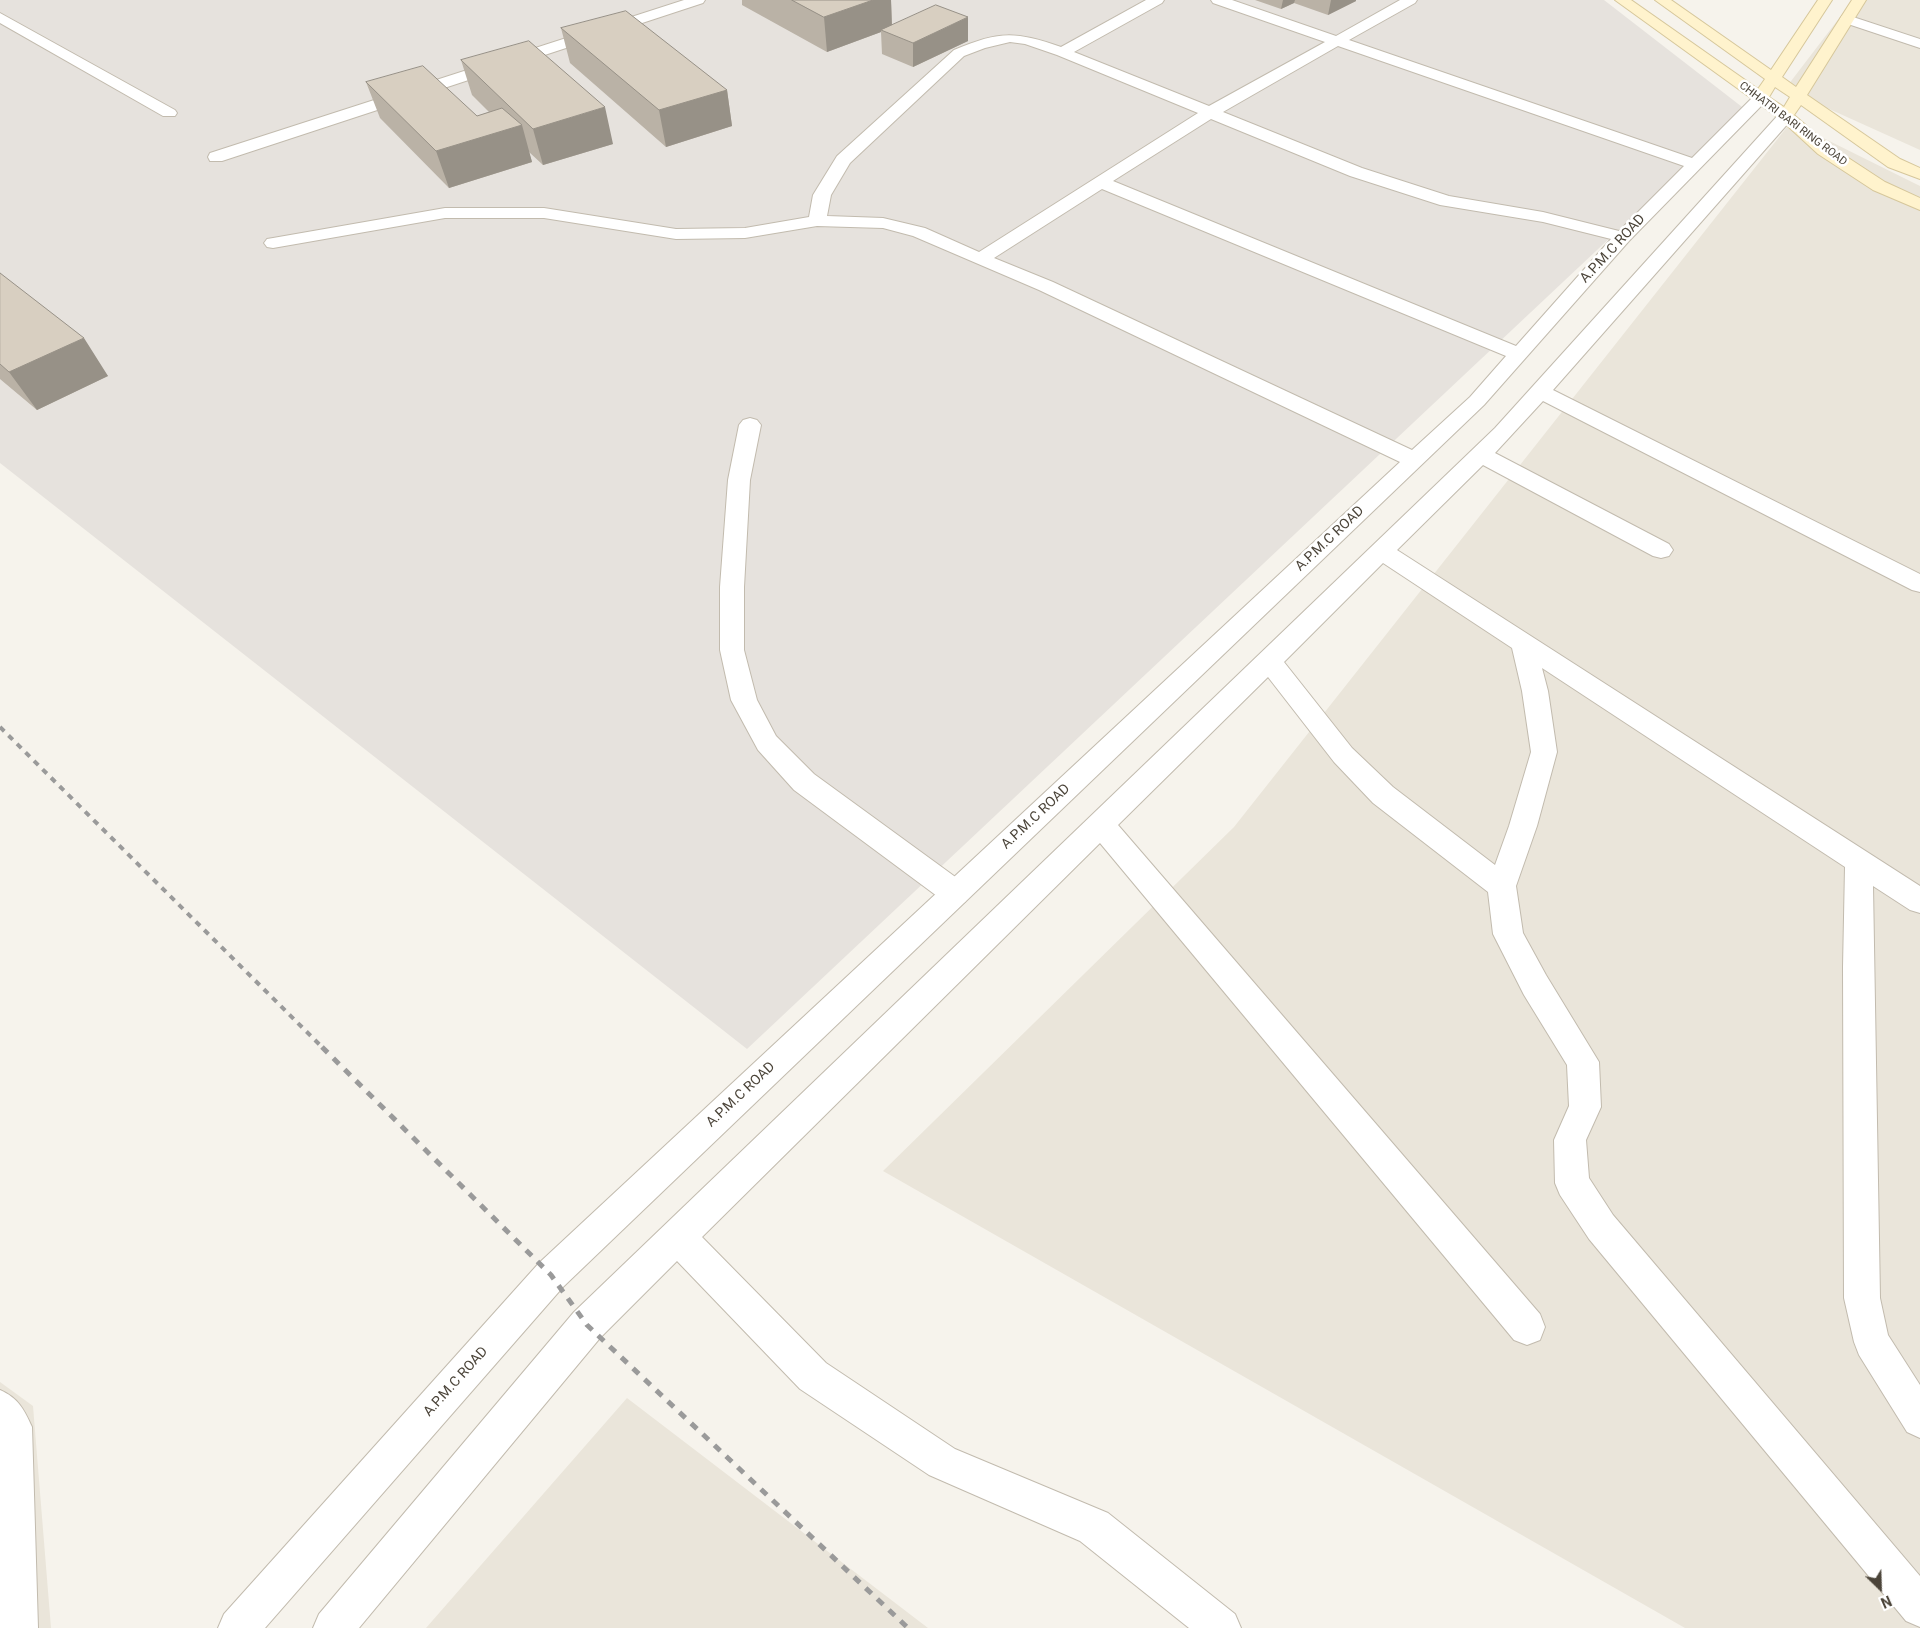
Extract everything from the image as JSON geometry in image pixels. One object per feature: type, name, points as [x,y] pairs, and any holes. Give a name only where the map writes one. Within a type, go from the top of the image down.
[{"type":"main road","name":"CHHATRI BARI RING ROAD","points":[[1622,0],[1767,88],[1793,106],[1824,150],[1879,186],[1920,204]]},
{"type":"main road","points":[[1662,0],[1767,88],[1793,106],[1894,163],[1920,174]]},
{"type":"main road","name":"A.P.M.C ROAD","points":[[1767,88],[1825,0]]},
{"type":"main road","points":[[1793,106],[1859,0]]},
{"type":"street","points":[[216,157],[698,0]]},
{"type":"street","points":[[1062,52],[1157,0]]},
{"type":"street","points":[[1218,0],[1695,164]]},
{"type":"street","points":[[980,259],[1102,183],[1209,113],[1410,0]]},
{"type":"street","points":[[0,17],[169,113]]},
{"type":"street","points":[[1847,19],[1920,44]]},
{"type":"street","points":[[816,222],[822,195],[843,160],[959,53],[981,44],[1010,38],[1028,40],[1062,52],[1356,172],[1446,201],[1544,216],[1623,237]]},
{"type":"street","name":"A.P.M.C ROAD","points":[[238,1628],[551,1274],[1477,401],[1623,237],[1767,88]]},
{"type":"street","points":[[333,1628],[587,1325],[1503,433],[1793,106]]},
{"type":"street","points":[[1102,183],[1519,354]]},
{"type":"street","points":[[273,243],[445,213],[544,213],[676,234],[745,233],[816,222],[883,223],[919,232],[1046,286],[1414,460]]},
{"type":"street","points":[[1540,391],[1920,584]]},
{"type":"street","points":[[750,424],[739,480],[732,587],[732,650],[744,700],[767,744],[804,782],[955,893]]},
{"type":"street","points":[[1481,454],[1661,550]]},
{"type":"street","points":[[1382,551],[1920,901]]},
{"type":"street","points":[[1523,642],[1535,691],[1544,752],[1523,826],[1502,886],[1508,934],[1582,1062],[1585,1107],[1570,1140],[1572,1183],[1601,1227],[1920,1607]]},
{"type":"street","points":[[1269,661],[1343,755],[1383,795],[1502,886]]},
{"type":"street","points":[[1101,825],[1527,1327]]},
{"type":"street","points":[[1859,863],[1858,967],[1862,1298],[1872,1342],[1920,1419]]},
{"type":"street","points":[[678,1237],[813,1376],[942,1462],[1094,1527],[1221,1628]]},
{"type":"street","points":[[0,1409],[13,1427],[18,1628]]},
{"type":"shaded area","points":[[0,0],[1604,0],[1746,110],[747,1049],[0,463]]},
{"type":"shaded area","points":[[1853,0],[1920,0],[1920,150],[1785,89]]},
{"type":"shaded area","points":[[1791,122],[1920,186],[1920,1628],[1685,1628],[883,1171],[1234,827]]},
{"type":"shaded area","points":[[0,1382],[33,1406],[51,1628],[0,1628]]},
{"type":"shaded area","points":[[627,1398],[928,1628],[426,1628]]},
{"type":"building","points":[[792,0],[873,0],[824,17]]},
{"type":"building","points":[[936,5],[968,17],[913,43],[881,30]]},
{"type":"building","points":[[626,11],[727,90],[659,110],[561,28]]},
{"type":"building","points":[[529,41],[605,107],[533,129],[461,60]]},
{"type":"building","points":[[423,66],[477,116],[502,108],[522,125],[436,151],[366,82]]},
{"type":"building","points":[[0,273],[84,338],[9,372],[0,364]]},
{"type":"railway","points":[[0,727],[323,1048]]},
{"type":"railway","points":[[322,1047],[551,1275],[587,1325],[908,1628]]}]
